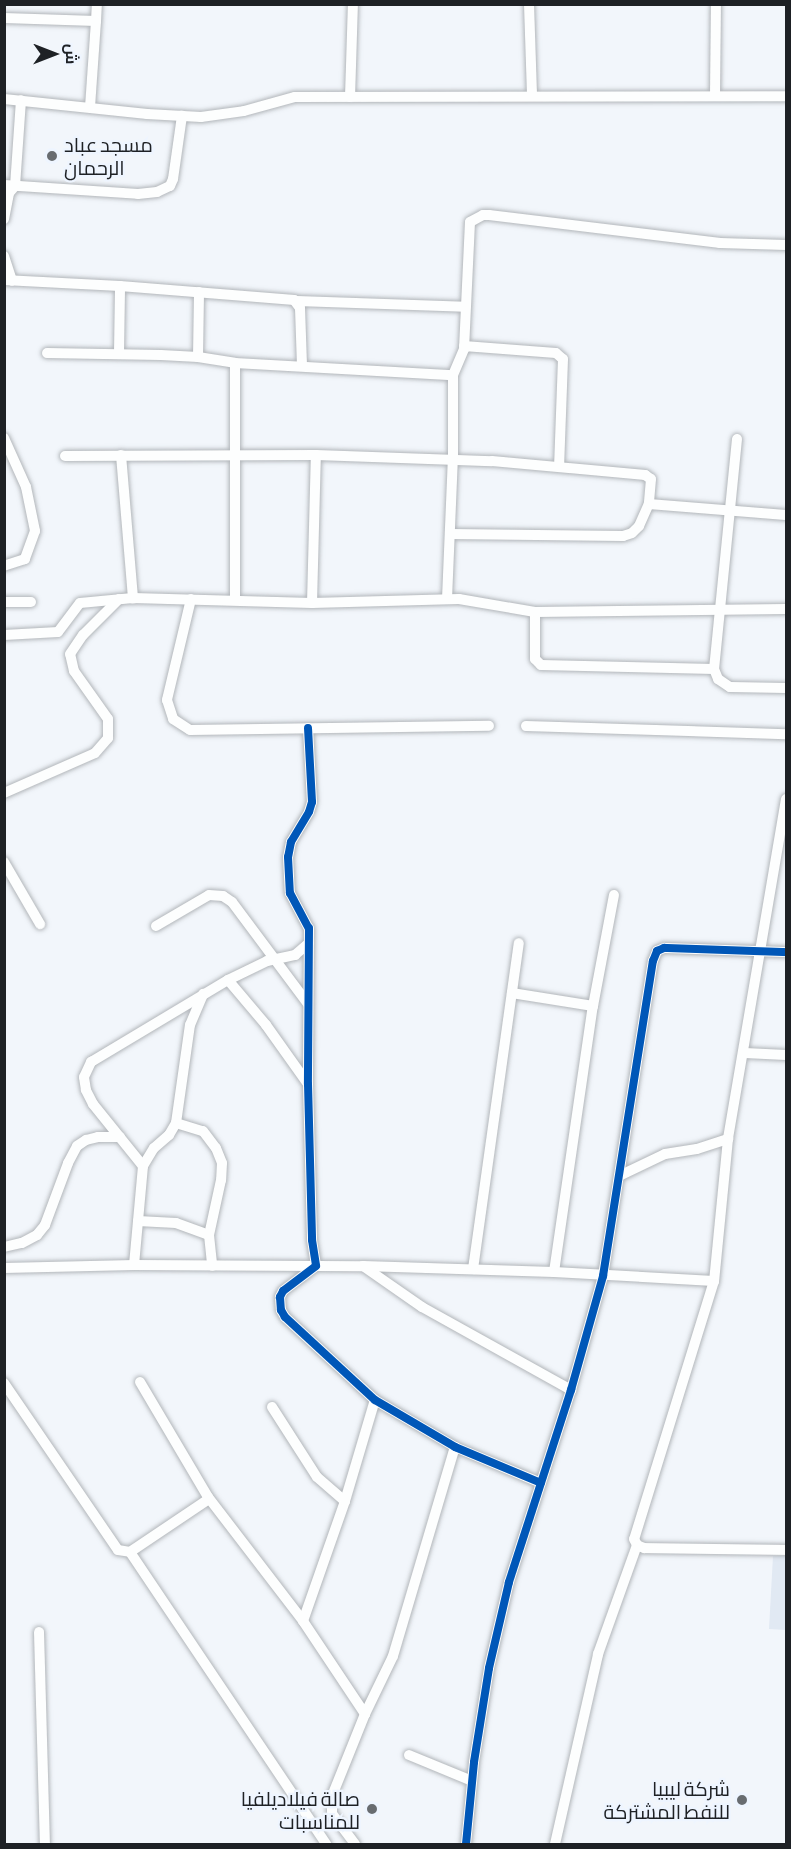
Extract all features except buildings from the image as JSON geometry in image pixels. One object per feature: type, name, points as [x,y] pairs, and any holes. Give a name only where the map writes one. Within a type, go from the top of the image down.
[{"type":"street","points":[[90,107],[97,4]]},
{"type":"street","points":[[350,97],[353,4]]},
{"type":"street","points":[[529,4],[532,96]]},
{"type":"street","points":[[715,95],[716,4]]},
{"type":"street","points":[[4,18],[96,21]]},
{"type":"street","points":[[4,99],[182,116],[224,115],[295,97],[786,96]]},
{"type":"street","points":[[4,219],[21,100]]},
{"type":"street","points":[[10,185],[138,194],[157,192],[170,186],[173,179],[182,116]]},
{"type":"street","points":[[447,599],[453,458],[453,375],[464,346],[470,222],[483,215],[720,243],[786,245]]},
{"type":"street","points":[[4,256],[8,280],[120,286],[297,301],[465,307]]},
{"type":"street","points":[[119,353],[120,286]]},
{"type":"street","points":[[198,357],[199,292]]},
{"type":"street","points":[[297,301],[300,308],[302,366]]},
{"type":"street","points":[[464,346],[556,352],[563,359],[559,466]]},
{"type":"street","points":[[47,353],[119,353],[198,357],[235,363],[453,375]]},
{"type":"street","points":[[235,363],[235,599]]},
{"type":"street","points":[[4,438],[26,487],[35,531],[25,558],[4,566]]},
{"type":"street","points":[[737,439],[714,669],[718,679],[730,687],[786,688]]},
{"type":"street","points":[[121,455],[133,598]]},
{"type":"street","points":[[312,603],[316,455]]},
{"type":"street","points":[[65,456],[316,455],[453,458],[645,475],[651,479],[649,504],[639,526],[632,533],[623,536],[450,534]]},
{"type":"street","points":[[649,504],[730,508],[786,515]]},
{"type":"street","points":[[4,635],[58,632],[80,603],[133,598],[235,599],[312,603],[447,599],[473,600],[535,612],[786,609]]},
{"type":"street","points":[[4,793],[95,753],[108,738],[108,719],[74,671],[70,654],[83,635],[119,599]]},
{"type":"street","points":[[191,599],[167,700],[173,719],[190,730],[209,732],[308,728],[489,726]]},
{"type":"street","points":[[4,602],[32,602]]},
{"type":"street","points":[[535,612],[534,656],[536,662],[541,665],[714,669]]},
{"type":"street","points":[[526,726],[786,734]]},
{"type":"street","points":[[308,728],[312,802],[309,812],[291,842],[288,857],[290,892],[308,922],[308,1084],[312,1240],[316,1266]]},
{"type":"street","points":[[555,1845],[598,1654],[637,1545],[635,1532],[714,1281],[728,1139],[745,1053],[786,800]]},
{"type":"street","points":[[4,862],[40,924]]},
{"type":"street","points":[[156,926],[209,895],[217,894],[232,902],[309,1005]]},
{"type":"street","points":[[554,1272],[593,1006],[614,895]]},
{"type":"street","points":[[143,1166],[93,1104],[86,1090],[86,1070],[91,1062],[228,980],[276,960],[295,955],[309,943]]},
{"type":"street","points":[[473,1269],[519,943]]},
{"type":"street","points":[[466,1845],[472,1781],[489,1668],[509,1582],[571,1390],[603,1276],[653,961],[657,951],[672,947],[786,952]]},
{"type":"street","points":[[228,980],[266,1025],[308,1084]]},
{"type":"street","points":[[512,993],[593,1006]]},
{"type":"street","points":[[134,1265],[143,1166],[154,1148],[168,1135],[176,1123],[190,1025],[203,994]]},
{"type":"street","points":[[745,1053],[786,1055]]},
{"type":"street","points":[[176,1123],[202,1131],[216,1148],[222,1163],[221,1180],[209,1235],[212,1266]]},
{"type":"street","points":[[4,1247],[22,1244],[37,1235],[45,1224],[68,1162],[77,1146],[86,1140],[98,1137],[120,1137]]},
{"type":"street","points":[[619,1176],[665,1154],[697,1149],[728,1139]]},
{"type":"street","points":[[138,1221],[176,1223],[209,1235]]},
{"type":"street","points":[[4,1268],[134,1265],[363,1266],[554,1272],[714,1281]]},
{"type":"street","points":[[316,1266],[283,1291],[280,1297],[281,1310],[285,1317],[375,1400],[455,1447],[541,1483]]},
{"type":"street","points":[[363,1266],[442,1319],[571,1390]]},
{"type":"street","points":[[140,1382],[209,1499],[303,1621],[365,1714]]},
{"type":"street","points":[[4,1383],[115,1548],[124,1553],[130,1552],[209,1499]]},
{"type":"street","points":[[303,1621],[345,1501],[375,1400]]},
{"type":"street","points":[[272,1407],[317,1477],[345,1501]]},
{"type":"street","points":[[355,1845],[334,1818],[331,1802],[365,1714],[393,1656],[455,1447]]},
{"type":"street","points":[[637,1545],[644,1548],[786,1550]]},
{"type":"street","points":[[130,1552],[326,1845]]},
{"type":"street","points":[[39,1632],[45,1845]]},
{"type":"street","points":[[409,1755],[472,1781]]},
{"type":"shaded area","points":[[773,1556],[786,1556],[786,1630],[769,1629]]},
{"type":"cycle path","points":[[308,728],[312,802],[309,812],[291,842],[288,857],[290,893],[309,928],[308,1084],[312,1240],[316,1266],[283,1291],[280,1297],[281,1310],[285,1317],[375,1400],[455,1447],[541,1483]]},
{"type":"cycle path","points":[[466,1844],[474,1762],[489,1668],[509,1582],[571,1390],[603,1276],[653,961],[657,951],[664,948],[786,952]]},
{"type":"place","name":"مسجد عباد الرحمان","points":[[52,156]]},
{"type":"place","name":"شركة ليبيا للنفط المشتركة","points":[[742,1800]]},
{"type":"place","name":"صالة فيلاديلفيا للمناسبات","points":[[372,1809]]}]
